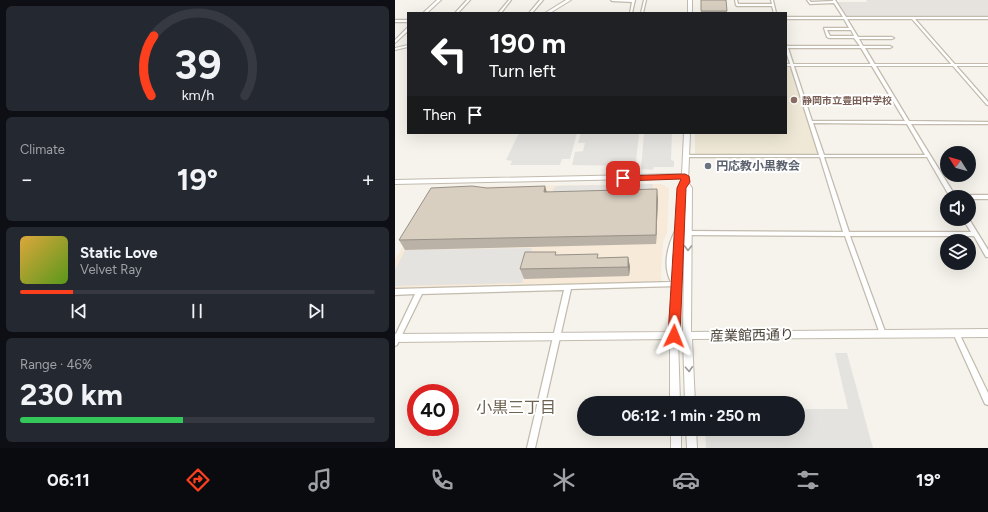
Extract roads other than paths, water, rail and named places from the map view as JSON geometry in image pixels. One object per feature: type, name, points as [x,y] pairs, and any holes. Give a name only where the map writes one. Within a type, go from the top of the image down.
[{"type":"street","points":[[426,12],[439,0]]},
{"type":"street","points":[[457,12],[469,0]]},
{"type":"street","points":[[500,12],[510,0]]},
{"type":"street","points":[[531,12],[541,0]]},
{"type":"street","points":[[549,12],[569,0]]},
{"type":"street","points":[[611,0],[634,0],[631,12]]},
{"type":"street","points":[[642,12],[645,0]]},
{"type":"street","points":[[690,0],[690,12]]},
{"type":"street","points":[[736,0],[737,5],[773,5]]},
{"type":"street","points":[[772,0],[775,12]]},
{"type":"street","points":[[808,0],[810,2],[835,1],[949,190]]},
{"type":"street","points":[[787,18],[988,18]]},
{"type":"street","points":[[913,18],[988,104]]},
{"type":"street","points":[[981,18],[984,22]]},
{"type":"street","points":[[395,21],[407,21]]},
{"type":"street","points":[[851,29],[825,29],[829,37],[892,38]]},
{"type":"street","points":[[395,42],[407,30]]},
{"type":"street","points":[[395,48],[407,46]]},
{"type":"street","points":[[787,47],[890,47]]},
{"type":"street","points":[[787,50],[847,234],[883,334]]},
{"type":"street","points":[[787,65],[988,65]]},
{"type":"street","points":[[811,122],[988,123]]},
{"type":"street","points":[[675,396],[674,336],[676,284],[681,188],[685,176],[687,134]]},
{"type":"street","points":[[687,156],[929,156]]},
{"type":"street","points":[[395,182],[685,176]]},
{"type":"street","points":[[685,176],[689,188],[687,336],[690,396]]},
{"type":"street","points":[[976,197],[988,198]]},
{"type":"street","points":[[970,226],[975,234]]},
{"type":"street","points":[[679,229],[688,233],[940,234]]},
{"type":"street","points":[[976,236],[988,255]]},
{"type":"street","points":[[395,292],[676,284]]},
{"type":"street","points":[[531,448],[568,287]]},
{"type":"street","points":[[396,340],[420,291]]},
{"type":"street","points":[[956,333],[988,401]]},
{"type":"street","name":"産業館西通り","points":[[396,340],[988,333]]},
{"type":"street","points":[[676,436],[676,448]]},
{"type":"street","points":[[691,436],[692,448]]},
{"type":"place","name":"静岡市立豊田中学校","points":[[794,100]]},
{"type":"place","name":"円応教小黒教会","points":[[708,166]]},
{"type":"district","name":"小黒三丁目","points":[[516,407]]}]
